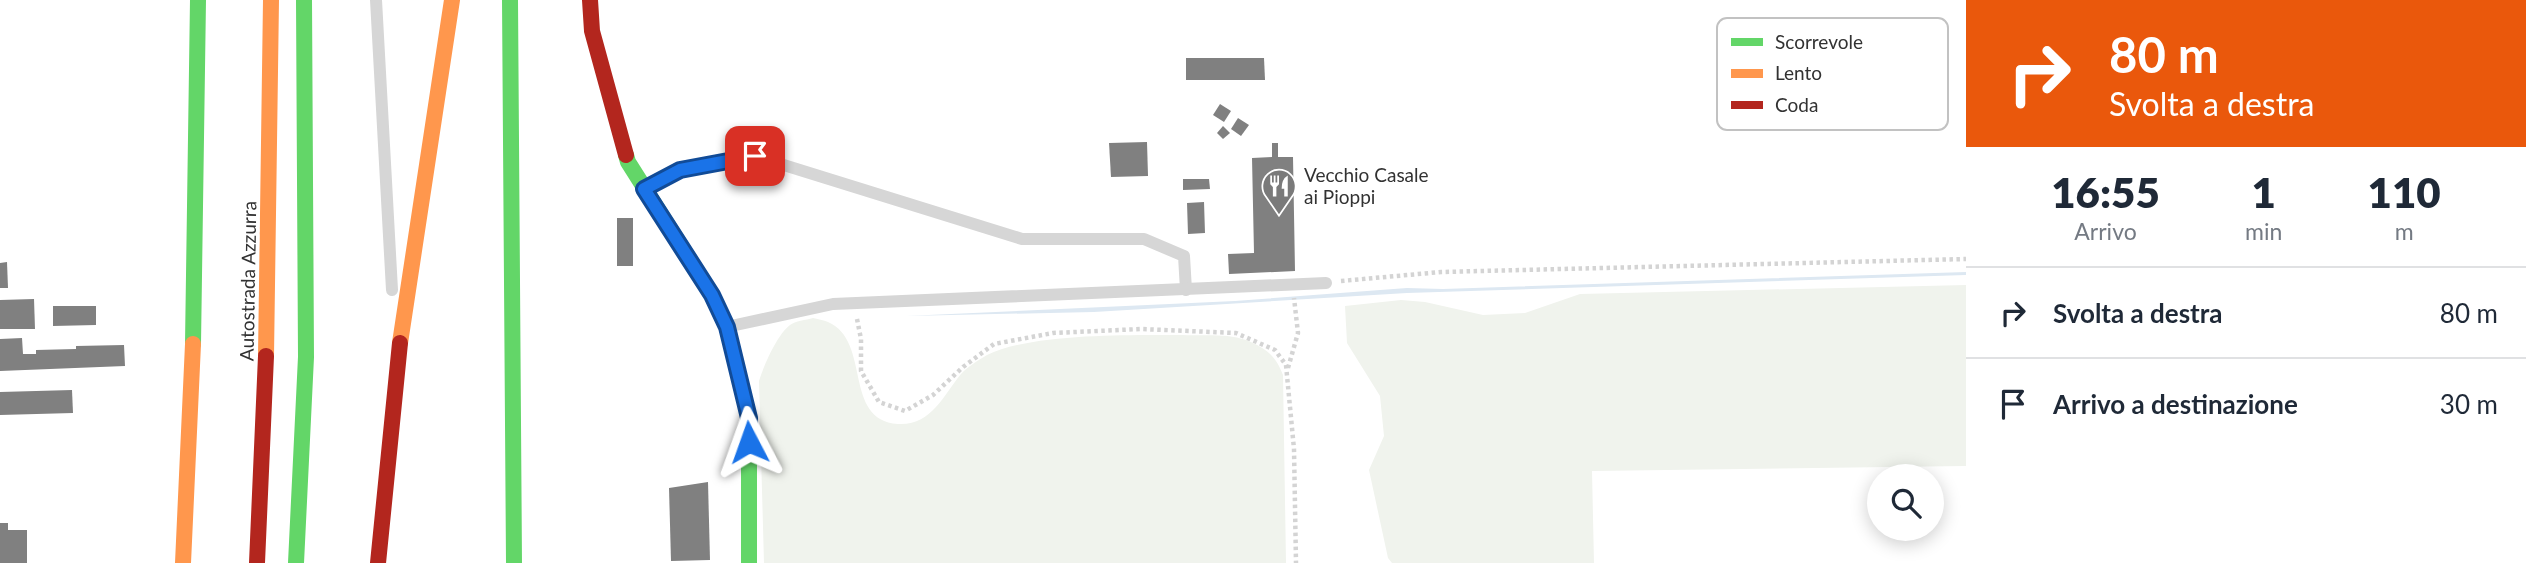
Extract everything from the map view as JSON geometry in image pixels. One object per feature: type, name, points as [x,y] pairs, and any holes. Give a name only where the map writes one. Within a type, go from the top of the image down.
[{"type":"main road","points":[[183,563],[192,373],[198,0]]},
{"type":"main road","name":"Autostrada Azzurra","points":[[257,563],[267,379],[271,0]]},
{"type":"main road","points":[[304,0],[308,563]]},
{"type":"main road","points":[[378,563],[396,369],[452,0]]},
{"type":"main road","points":[[510,0],[514,563]]},
{"type":"main road","points":[[590,0],[592,31],[628,162],[712,295],[727,327],[749,418],[749,563]]},
{"type":"main road","points":[[296,563],[306,356]]},
{"type":"lane","points":[[376,0],[396,369]]},
{"type":"lane","points":[[644,189],[680,170],[755,156],[1022,239],[1144,239],[1184,256],[1186,290]]},
{"type":"lane","points":[[727,327],[834,304],[1326,283]]},
{"type":"path","points":[[1326,283],[1441,272],[1966,258]]},
{"type":"path","points":[[855,304],[861,339],[861,371],[879,402],[905,411],[933,396],[963,366],[994,344],[1053,333],[1141,329],[1236,333],[1275,350],[1286,365],[1287,373],[1294,449],[1296,563]]},
{"type":"path","points":[[1287,373],[1298,333],[1295,307]]},
{"type":"shaded area","points":[[1966,272],[1966,275],[1407,293],[1094,312],[906,316],[1235,301],[1407,288]]},
{"type":"shaded area","points":[[1966,285],[1966,466],[1867,464],[1867,467],[1592,471],[1594,563],[1392,563],[1388,558],[1369,470],[1384,436],[1380,396],[1347,343],[1345,306],[1401,300],[1425,302],[1483,315],[1525,313],[1580,294]]},
{"type":"shaded area","points":[[813,318],[828,322],[841,332],[850,345],[863,395],[870,409],[881,419],[898,424],[919,420],[928,415],[964,371],[987,355],[1029,343],[1110,336],[1215,335],[1239,338],[1259,346],[1269,353],[1283,375],[1286,563],[764,563],[759,381],[785,330],[790,325]]},
{"type":"building","points":[[1186,58],[1264,58],[1265,80],[1186,80]]},
{"type":"building","points":[[1220,104],[1231,111],[1224,122],[1213,115]]},
{"type":"building","points":[[1238,118],[1249,125],[1241,136],[1231,129]]},
{"type":"building","points":[[1223,126],[1230,133],[1223,139],[1217,133]]},
{"type":"building","points":[[1147,142],[1148,176],[1111,177],[1109,143]]},
{"type":"building","points":[[1272,143],[1278,143],[1278,157],[1293,157],[1295,271],[1229,274],[1228,254],[1254,253],[1252,158],[1272,157]]},
{"type":"building","points":[[1183,179],[1209,179],[1210,189],[1183,190]]},
{"type":"building","points":[[1204,202],[1205,233],[1188,234],[1187,203]]},
{"type":"building","points":[[617,218],[633,218],[633,266],[617,266]]},
{"type":"building","points":[[7,262],[8,288],[0,288],[0,263]]},
{"type":"building","points":[[34,299],[35,329],[0,329],[0,300]]},
{"type":"building","points":[[53,306],[96,306],[96,325],[53,326]]},
{"type":"building","points":[[22,338],[23,354],[36,354],[36,350],[76,349],[76,346],[124,345],[125,366],[0,371],[0,339]]},
{"type":"building","points":[[72,390],[73,413],[0,415],[0,392]]},
{"type":"building","points":[[708,482],[710,560],[671,561],[669,488]]},
{"type":"building","points":[[0,523],[8,523],[8,530],[27,530],[27,563],[0,563]]},
{"type":"traffic: fast","points":[[193,344],[198,0]]},
{"type":"traffic: fast","points":[[296,563],[306,357],[304,0]]},
{"type":"traffic: fast","points":[[510,0],[514,563]]},
{"type":"traffic: fast","points":[[626,155],[712,295],[727,327],[749,418],[749,563]]},
{"type":"traffic: slow","points":[[266,356],[271,0]]},
{"type":"traffic: slow","points":[[400,343],[452,0]]},
{"type":"traffic: slow","points":[[183,563],[193,344]]},
{"type":"traffic: jam","points":[[590,0],[592,31],[626,155]]},
{"type":"traffic: jam","points":[[378,563],[400,343]]},
{"type":"traffic: jam","points":[[257,563],[266,356]]},
{"type":"place","name":"Vecchio Casale ai Pioppi","points":[[1279,216]]},
{"type":"route","points":[[749,442],[749,418],[727,327],[712,295],[644,189],[680,170],[755,156]]}]
